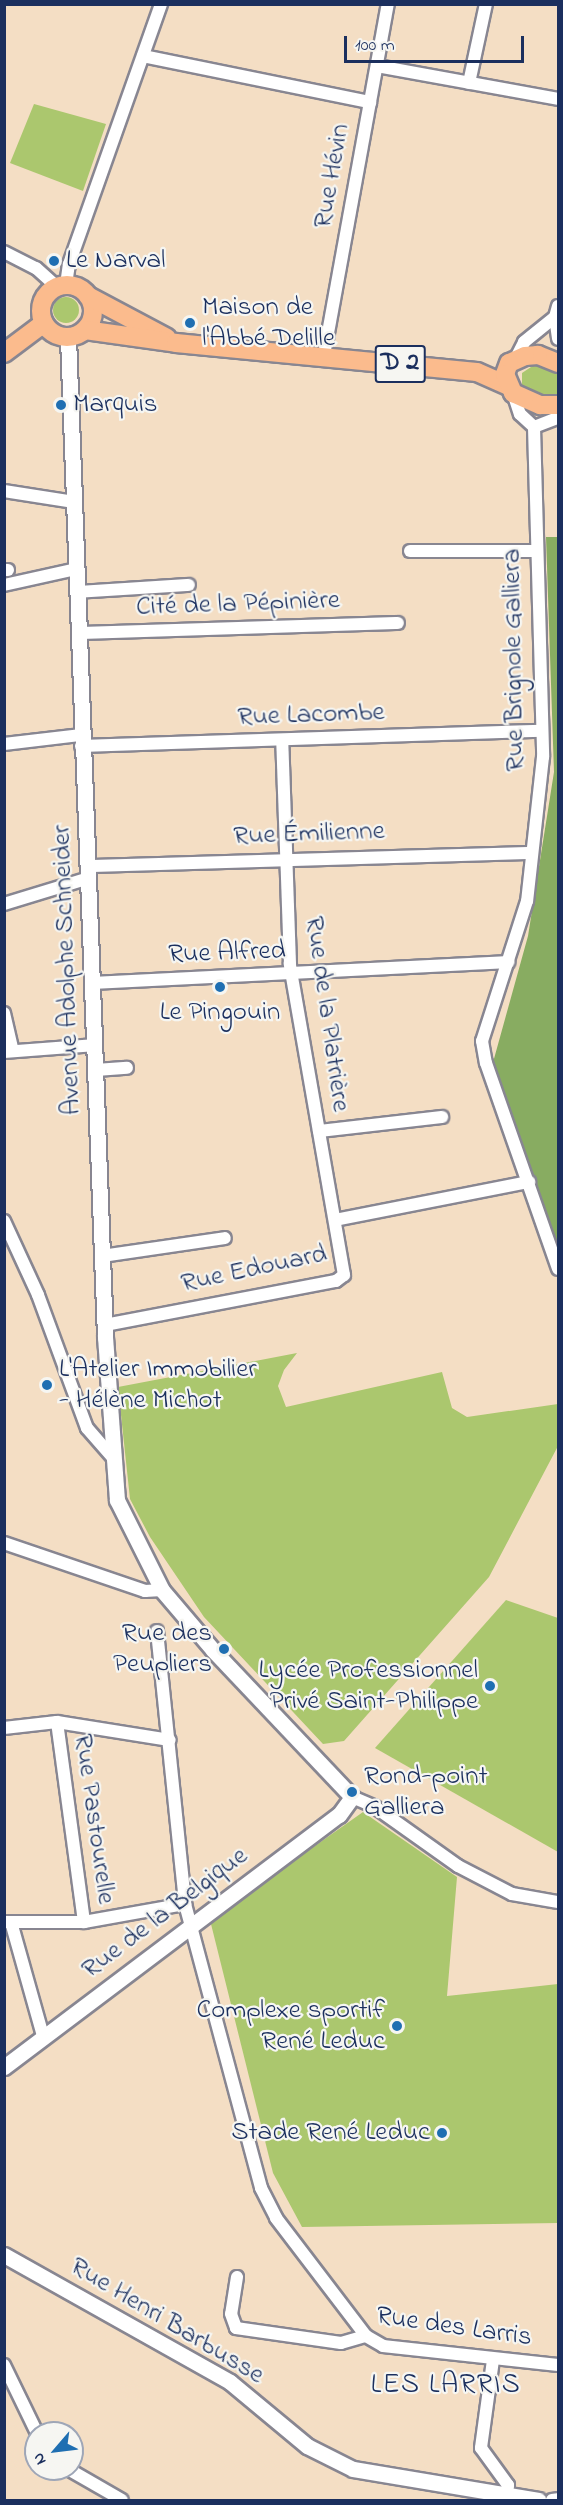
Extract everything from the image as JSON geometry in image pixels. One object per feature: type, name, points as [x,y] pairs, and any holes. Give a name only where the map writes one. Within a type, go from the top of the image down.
[{"type":"main road","points":[[62,286],[78,288],[88,296],[93,314],[77,333],[54,334],[44,323],[42,302],[62,286]]},
{"type":"main road","name":"D 2","points":[[88,296],[176,343]]},
{"type":"main road","points":[[4,353],[44,323]]},
{"type":"main road","name":"D 2","points":[[77,333],[477,372],[511,390]]},
{"type":"main road","points":[[558,363],[538,355],[512,361],[505,374],[511,390],[540,405],[558,405]]},
{"type":"main road","name":"D 2","points":[[477,372],[512,361]]},
{"type":"street","points":[[4,252],[36,268],[62,286],[161,4]]},
{"type":"street","name":"Rue Hévin","points":[[324,356],[388,4]]},
{"type":"street","points":[[469,82],[486,4]]},
{"type":"street","points":[[143,56],[370,102]]},
{"type":"street","points":[[377,66],[558,99]]},
{"type":"street","points":[[557,312],[558,339]]},
{"type":"street","points":[[512,361],[524,342],[557,312]]},
{"type":"street","name":"Avenue Adolphe Schneider","points":[[77,333],[74,502],[81,740],[90,872],[105,1325],[112,1457],[117,1500],[162,1590],[213,1650],[352,1797]]},
{"type":"street","points":[[511,390],[520,414],[534,427],[558,418]]},
{"type":"street","name":"Rue Brignole Galliera","points":[[534,427],[543,757],[530,853],[527,901],[487,1020],[483,1048],[558,1269]]},
{"type":"street","points":[[4,491],[74,502]]},
{"type":"street","points":[[410,550],[537,551]]},
{"type":"street","points":[[4,585],[76,569]]},
{"type":"street","points":[[77,592],[189,585]]},
{"type":"street","name":"Cité de la Pépinière","points":[[79,633],[398,623]]},
{"type":"street","name":"Rue Lacombe","points":[[4,744],[81,740],[282,740],[542,731]]},
{"type":"street","name":"Rue de la Platrière","points":[[282,740],[292,973],[335,1220]]},
{"type":"street","name":"Rue Émilienne","points":[[4,904],[90,872],[286,857],[530,853]]},
{"type":"street","name":"Rue Alfred","points":[[93,983],[508,962]]},
{"type":"street","points":[[4,1013],[9,1051],[96,1045]]},
{"type":"street","points":[[96,1070],[127,1068]]},
{"type":"street","points":[[319,1131],[442,1117]]},
{"type":"street","name":"Rue Edouard","points":[[105,1325],[341,1279],[344,1270],[335,1220],[529,1182]]},
{"type":"street","points":[[4,1221],[38,1295],[87,1428],[112,1457]]},
{"type":"street","points":[[102,1256],[225,1238]]},
{"type":"street","points":[[4,1543],[146,1591],[162,1590]]},
{"type":"street","points":[[157,1631],[170,1740],[185,1904],[261,2188],[276,2218],[366,2336]]},
{"type":"street","points":[[4,1728],[57,1722],[170,1740]]},
{"type":"street","name":"Rue Pastourelle","points":[[57,1722],[84,1922]]},
{"type":"street","points":[[352,1797],[375,1807],[458,1866],[503,1889],[558,1902]]},
{"type":"street","name":"Rue de la Belgique","points":[[4,2067],[339,1815],[352,1797]]},
{"type":"street","points":[[44,2036],[8,1922],[84,1922],[185,1904]]},
{"type":"street","name":"Rue Henri Barbusse","points":[[4,2255],[230,2382],[307,2446],[353,2469],[538,2500]]},
{"type":"street","name":"Rue des Larris","points":[[237,2277],[231,2314],[236,2328],[341,2343],[366,2336],[383,2346],[493,2360],[558,2365]]},
{"type":"street","points":[[493,2360],[481,2448],[508,2485],[507,2495]]},
{"type":"street","points":[[4,2365],[30,2421]]},
{"type":"street","points":[[84,2478],[122,2500]]},
{"type":"street","points":[[552,2500],[558,2499]]},
{"type":"green space","points":[[34,104],[106,124],[83,191],[10,163]]},
{"type":"green space","points":[[66,297],[75,301],[79,310],[75,319],[66,323],[57,319],[53,310],[57,301]]},
{"type":"green space","points":[[534,365],[558,371],[558,397],[543,398],[522,386],[522,373]]},
{"type":"green space","points":[[546,537],[558,537],[558,1247],[492,1066],[528,936],[554,772]]},
{"type":"green space","points":[[297,1353],[284,1370],[278,1386],[286,1407],[442,1372],[452,1408],[467,1417],[558,1404],[558,1446],[489,1577],[344,1741],[323,1744],[204,1617],[150,1537],[130,1499],[118,1387]]},
{"type":"green space","name":"Lycée Professionnel Privé Saint-Philippe","points":[[506,1600],[558,1618],[558,1852],[375,1748]]},
{"type":"green space","name":"Complexe sportif René Leduc","points":[[363,1812],[457,1877],[447,1996],[558,1984],[558,2223],[302,2227],[273,2173],[210,1920]]},
{"type":"place","name":"Le Narval","points":[[54,261]]},
{"type":"place","name":"Maison de l'Abbé Delille","points":[[190,323]]},
{"type":"place","name":"Marquis","points":[[61,405]]},
{"type":"place","name":"Le Pingouin","points":[[220,987]]},
{"type":"place","name":"L'Atelier Immobilier - Hélène Michot","points":[[47,1385]]},
{"type":"place","name":"Rue des Peupliers","points":[[224,1649]]},
{"type":"place","name":"Lycée Professionnel Privé Saint-Philippe","points":[[490,1686]]},
{"type":"place","name":"Rond-point Galliera","points":[[352,1792]]},
{"type":"place","name":"Complexe sportif René Leduc","points":[[397,2026]]},
{"type":"place","name":"Stade René Leduc","points":[[442,2133]]},
{"type":"district","name":"LES LARRIS","points":[[446,2386]]}]
